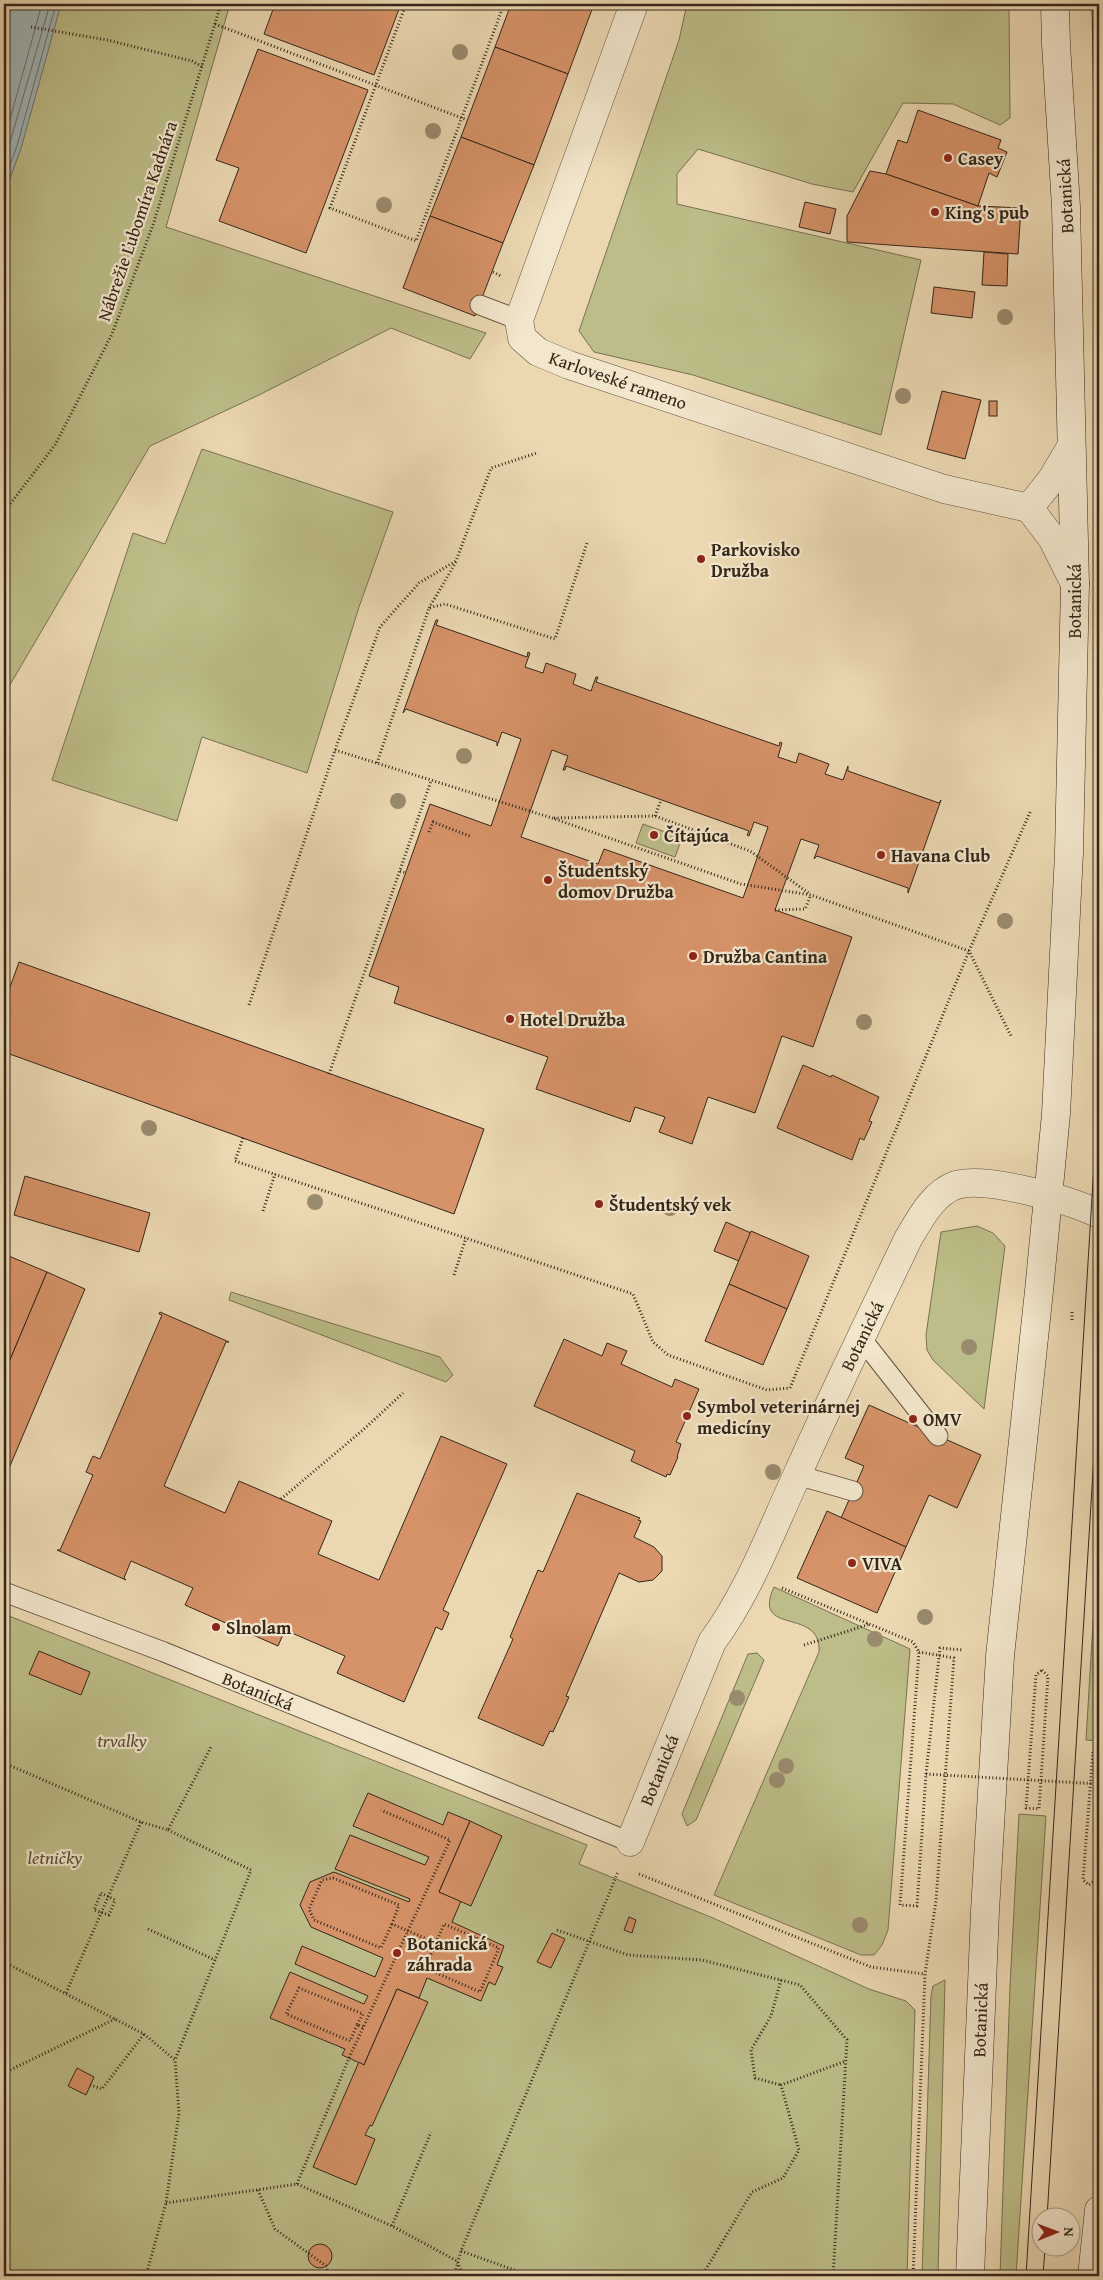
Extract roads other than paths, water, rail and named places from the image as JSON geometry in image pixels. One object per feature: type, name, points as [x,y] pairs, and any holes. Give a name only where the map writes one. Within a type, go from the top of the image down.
[{"type":"main road","points":[[519,320],[634,4]]},
{"type":"main road","name":"Botanická","points":[[970,2276],[984,1921],[1000,1656],[1056,1114],[1063,977],[1075,584],[1066,207],[1055,4]]},
{"type":"main road","name":"Karloveské rameno","points":[[519,320],[522,338],[538,352],[569,366],[944,489],[1029,508]]},
{"type":"main road","points":[[1071,447],[1052,479],[1029,508],[1052,538],[1075,584]]},
{"type":"main road","name":"Botanická","points":[[625,1854],[712,1642],[732,1615],[754,1575],[797,1475],[908,1239],[921,1217],[936,1197],[956,1185],[981,1184],[1006,1186],[1099,1214]]},
{"type":"main road","points":[[1092,2276],[1099,2210]]},
{"type":"lane","points":[[480,306],[519,320]]},
{"type":"lane","points":[[861,1338],[938,1436]]},
{"type":"lane","points":[[797,1475],[853,1491]]},
{"type":"lane","name":"Botanická","points":[[4,1592],[164,1652],[625,1854]]},
{"type":"water","points":[[4,4],[61,4],[21,148],[4,195]]},
{"type":"tram line","points":[[1092,4],[1099,396]]},
{"type":"tram line","points":[[1026,2276],[1099,1083]]},
{"type":"tram line","points":[[1048,2208],[1099,1374]]},
{"type":"tram line","points":[[1043,2276],[1044,2258]]},
{"type":"place","name":"Casey","points":[[948,158]]},
{"type":"place","name":"King's pub","points":[[935,212]]},
{"type":"place","name":"Parkovisko Družba","points":[[701,559]]},
{"type":"place","name":"Čítajúca","points":[[654,835]]},
{"type":"place","name":"Havana Club","points":[[881,855]]},
{"type":"place","name":"Študentský domov Družba","points":[[548,880]]},
{"type":"place","name":"Družba Cantina","points":[[693,956]]},
{"type":"place","name":"Hotel Družba","points":[[510,1019]]},
{"type":"place","name":"Študentský vek","points":[[599,1204]]},
{"type":"place","name":"Symbol veterinárnej medicíny","points":[[687,1416]]},
{"type":"place","name":"OMV","points":[[913,1419]]},
{"type":"place","name":"VIVA","points":[[852,1563]]},
{"type":"place","name":"Slnolam","points":[[216,1627]]},
{"type":"place","name":"Botanická záhrada","points":[[397,1953]]},
{"type":"park label","name":"trvalky","points":[[122,1740]]},
{"type":"park label","name":"letničky","points":[[55,1857]]}]
